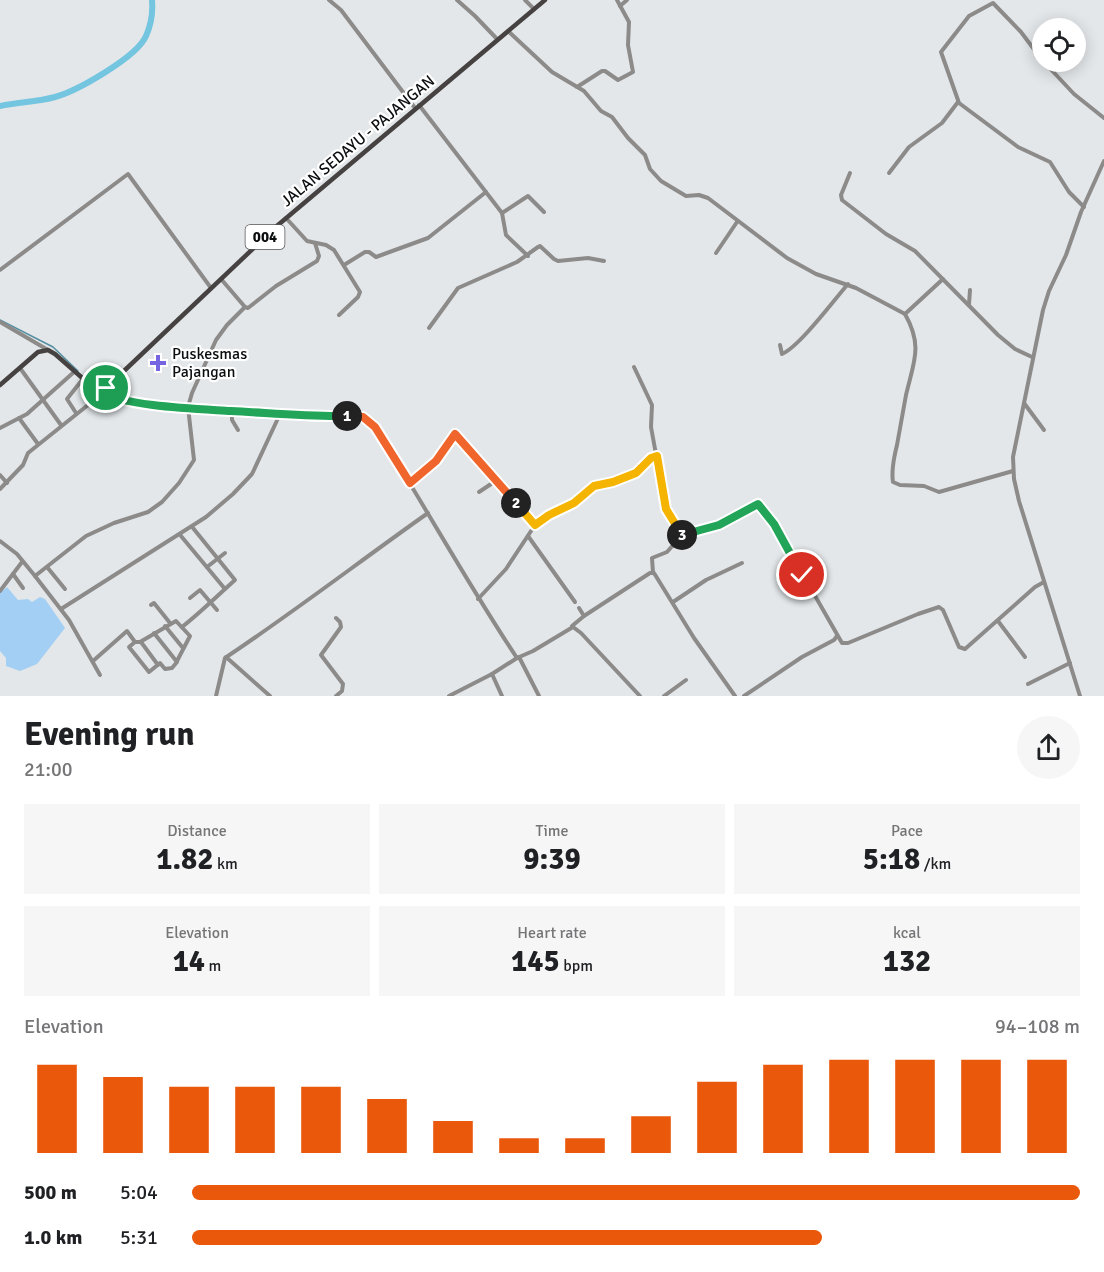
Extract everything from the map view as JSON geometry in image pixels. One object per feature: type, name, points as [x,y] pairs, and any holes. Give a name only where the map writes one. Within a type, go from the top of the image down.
[{"type":"main road","name":"JALAN SEDAYU - PAJANGAN","points":[[101,392],[286,218],[545,0]]},
{"type":"main road","points":[[0,385],[38,352],[48,350],[60,358],[82,380],[101,392]]},
{"type":"street","points":[[329,0],[340,10],[486,192],[502,213],[506,235],[528,256]]},
{"type":"street","points":[[457,0],[497,39]]},
{"type":"street","points":[[525,0],[534,9]]},
{"type":"street","points":[[578,87],[603,70],[618,80],[633,72],[628,45],[629,22],[617,0]]},
{"type":"street","points":[[620,6],[627,0]]},
{"type":"street","points":[[1032,46],[993,3],[969,16],[941,52],[958,102],[1018,147],[1046,159],[1054,166],[1069,192],[1084,207]]},
{"type":"street","points":[[508,31],[552,72],[578,87],[591,98],[600,111],[612,117],[645,155],[650,169],[661,181],[686,196],[693,194],[708,198],[787,258],[816,274],[848,284],[905,314],[913,329],[916,346],[913,373],[893,463],[893,482],[906,486],[924,486],[944,492],[1013,471]]},
{"type":"street","points":[[1053,72],[1074,94],[1104,118]]},
{"type":"street","points":[[889,173],[909,147],[942,123],[958,102]]},
{"type":"street","points":[[1080,696],[1019,501],[1013,471],[1013,457],[1032,357],[1049,291],[1104,161]]},
{"type":"street","points":[[850,173],[841,195],[842,200],[886,234],[915,251],[1009,345],[1032,357]]},
{"type":"street","points":[[0,270],[128,174],[211,288]]},
{"type":"street","points":[[344,265],[365,252],[376,257],[428,238],[486,192]]},
{"type":"street","points":[[502,213],[528,196],[544,212]]},
{"type":"street","points":[[286,218],[306,240],[330,247],[344,265],[360,293],[339,315]]},
{"type":"street","points":[[716,253],[737,222]]},
{"type":"street","points":[[35,576],[86,536],[114,523],[148,512],[169,495],[194,460],[188,407],[216,340],[245,307],[248,308],[276,286],[317,261],[319,256],[315,243]]},
{"type":"street","points":[[429,328],[458,288],[528,256],[540,246],[558,261],[588,258],[604,261]]},
{"type":"street","points":[[221,279],[245,307]]},
{"type":"street","points":[[905,314],[943,279]]},
{"type":"street","points":[[780,345],[782,354],[790,350],[848,284]]},
{"type":"street","points":[[969,305],[970,290]]},
{"type":"street","points":[[0,322],[48,350]]},
{"type":"street","points":[[634,367],[652,405],[651,427],[666,509],[682,535]]},
{"type":"street","points":[[20,368],[61,425]]},
{"type":"street","points":[[0,428],[19,418],[74,372]]},
{"type":"street","points":[[76,413],[67,398],[82,380]]},
{"type":"street","points":[[0,489],[23,465],[28,453],[101,392],[156,405],[280,414],[363,417],[375,427],[478,599],[518,658],[539,696]]},
{"type":"street","points":[[1024,402],[1044,430]]},
{"type":"street","points":[[232,411],[232,420],[238,430]]},
{"type":"street","points":[[61,609],[206,517],[233,494],[252,474],[280,414]]},
{"type":"street","points":[[19,418],[38,444]]},
{"type":"street","points":[[410,483],[436,461],[455,434],[535,525]]},
{"type":"street","points":[[478,599],[506,569],[535,525],[549,515],[574,503],[594,486],[636,473],[651,458],[657,456]]},
{"type":"street","points":[[0,475],[7,483]]},
{"type":"street","points":[[479,492],[497,480]]},
{"type":"street","points":[[735,696],[694,638],[653,573],[652,558],[667,552],[682,535],[714,528],[753,505],[759,505],[774,524],[842,643],[848,643],[939,607],[943,610],[959,647],[963,650],[1035,587],[1044,582]]},
{"type":"street","points":[[216,696],[222,661],[226,657],[428,513]]},
{"type":"street","points":[[174,540],[198,525]]},
{"type":"street","points":[[182,627],[212,604],[236,580],[193,528]]},
{"type":"street","points":[[181,536],[225,589]]},
{"type":"street","points":[[528,536],[575,602]]},
{"type":"street","points":[[0,540],[17,554],[61,609],[100,675]]},
{"type":"street","points":[[207,567],[225,553]]},
{"type":"street","points":[[0,591],[22,562]]},
{"type":"street","points":[[673,602],[706,580],[742,563]]},
{"type":"street","points":[[47,567],[65,589]]},
{"type":"street","points":[[449,696],[533,651],[653,573]]},
{"type":"street","points":[[13,574],[23,588]]},
{"type":"street","points":[[190,598],[200,590],[217,610]]},
{"type":"street","points":[[151,605],[154,603],[170,623]]},
{"type":"street","points":[[579,608],[584,616]]},
{"type":"street","points":[[336,618],[341,627],[321,655],[343,684],[342,691],[336,696]]},
{"type":"street","points":[[93,661],[127,631],[138,642],[158,665],[160,663],[165,669],[172,668],[190,636],[176,621],[170,623],[154,633],[138,642],[129,647],[149,672],[158,665]]},
{"type":"street","points":[[998,621],[1025,657]]},
{"type":"street","points":[[165,626],[183,648]]},
{"type":"street","points":[[571,627],[581,633],[640,696]]},
{"type":"street","points":[[154,633],[177,662]]},
{"type":"street","points":[[744,696],[802,657],[834,640],[837,635]]},
{"type":"street","points":[[226,657],[270,696]]},
{"type":"street","points":[[1028,684],[1070,663]]},
{"type":"street","points":[[492,674],[502,696]]},
{"type":"street","points":[[664,696],[686,680]]},
{"type":"shaded area","points":[[7,587],[18,600],[28,599],[32,602],[40,597],[45,599],[65,628],[37,664],[20,671],[6,666],[6,658],[0,651],[0,593]]},
{"type":"waterway","points":[[0,106],[48,99],[65,94],[119,63],[131,54],[146,36],[151,18],[152,0]]},
{"type":"waterway","points":[[0,320],[53,347],[78,371]]},
{"type":"place","name":"Puskesmas Pajangan","points":[[158,363]]},
{"type":"route","points":[[106,388],[100,391],[107,395],[156,405],[310,417],[363,417],[375,427],[410,483],[436,461],[455,434],[495,476],[535,525],[549,515],[574,503],[594,486],[636,473],[651,458],[657,456],[667,514],[682,535],[719,525],[758,504],[774,524],[802,575]]}]
